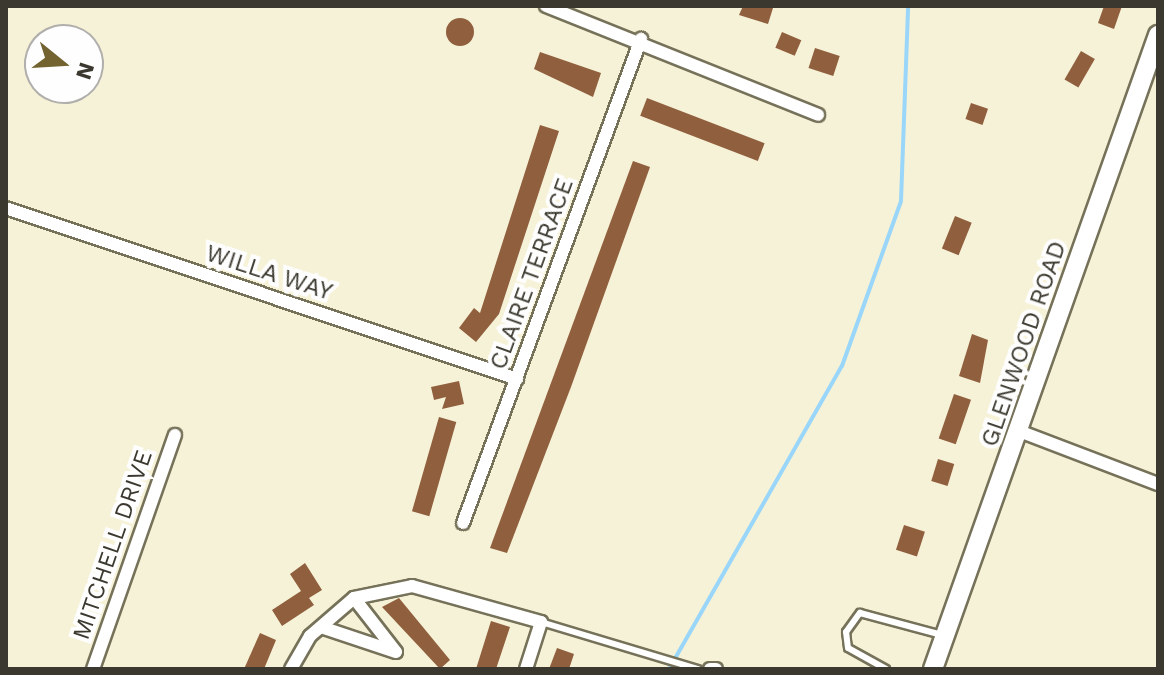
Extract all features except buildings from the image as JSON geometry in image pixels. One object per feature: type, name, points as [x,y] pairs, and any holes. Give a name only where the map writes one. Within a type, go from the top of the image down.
[{"type":"main road","name":"GLENWOOD ROAD","points":[[933,669],[1158,35]]},
{"type":"street","points":[[546,6],[641,39],[818,115]]},
{"type":"street","name":"CLAIRE TERRACE","points":[[463,523],[641,39]]},
{"type":"street","name":"WILLA WAY","points":[[6,208],[517,379]]},
{"type":"street","points":[[1019,431],[1158,484]]},
{"type":"street","name":"MITCHELL DRIVE","points":[[93,669],[175,435]]},
{"type":"street","points":[[291,669],[321,627],[354,598],[412,586],[541,622],[526,669]]},
{"type":"street","points":[[321,627],[396,652],[354,598]]},
{"type":"street","points":[[710,669],[716,669]]},
{"type":"lane","points":[[886,669],[848,648],[846,632],[860,613],[945,636]]},
{"type":"lane","points":[[541,622],[698,669]]},
{"type":"waterway","points":[[669,669],[842,366],[901,201],[908,6]]}]
